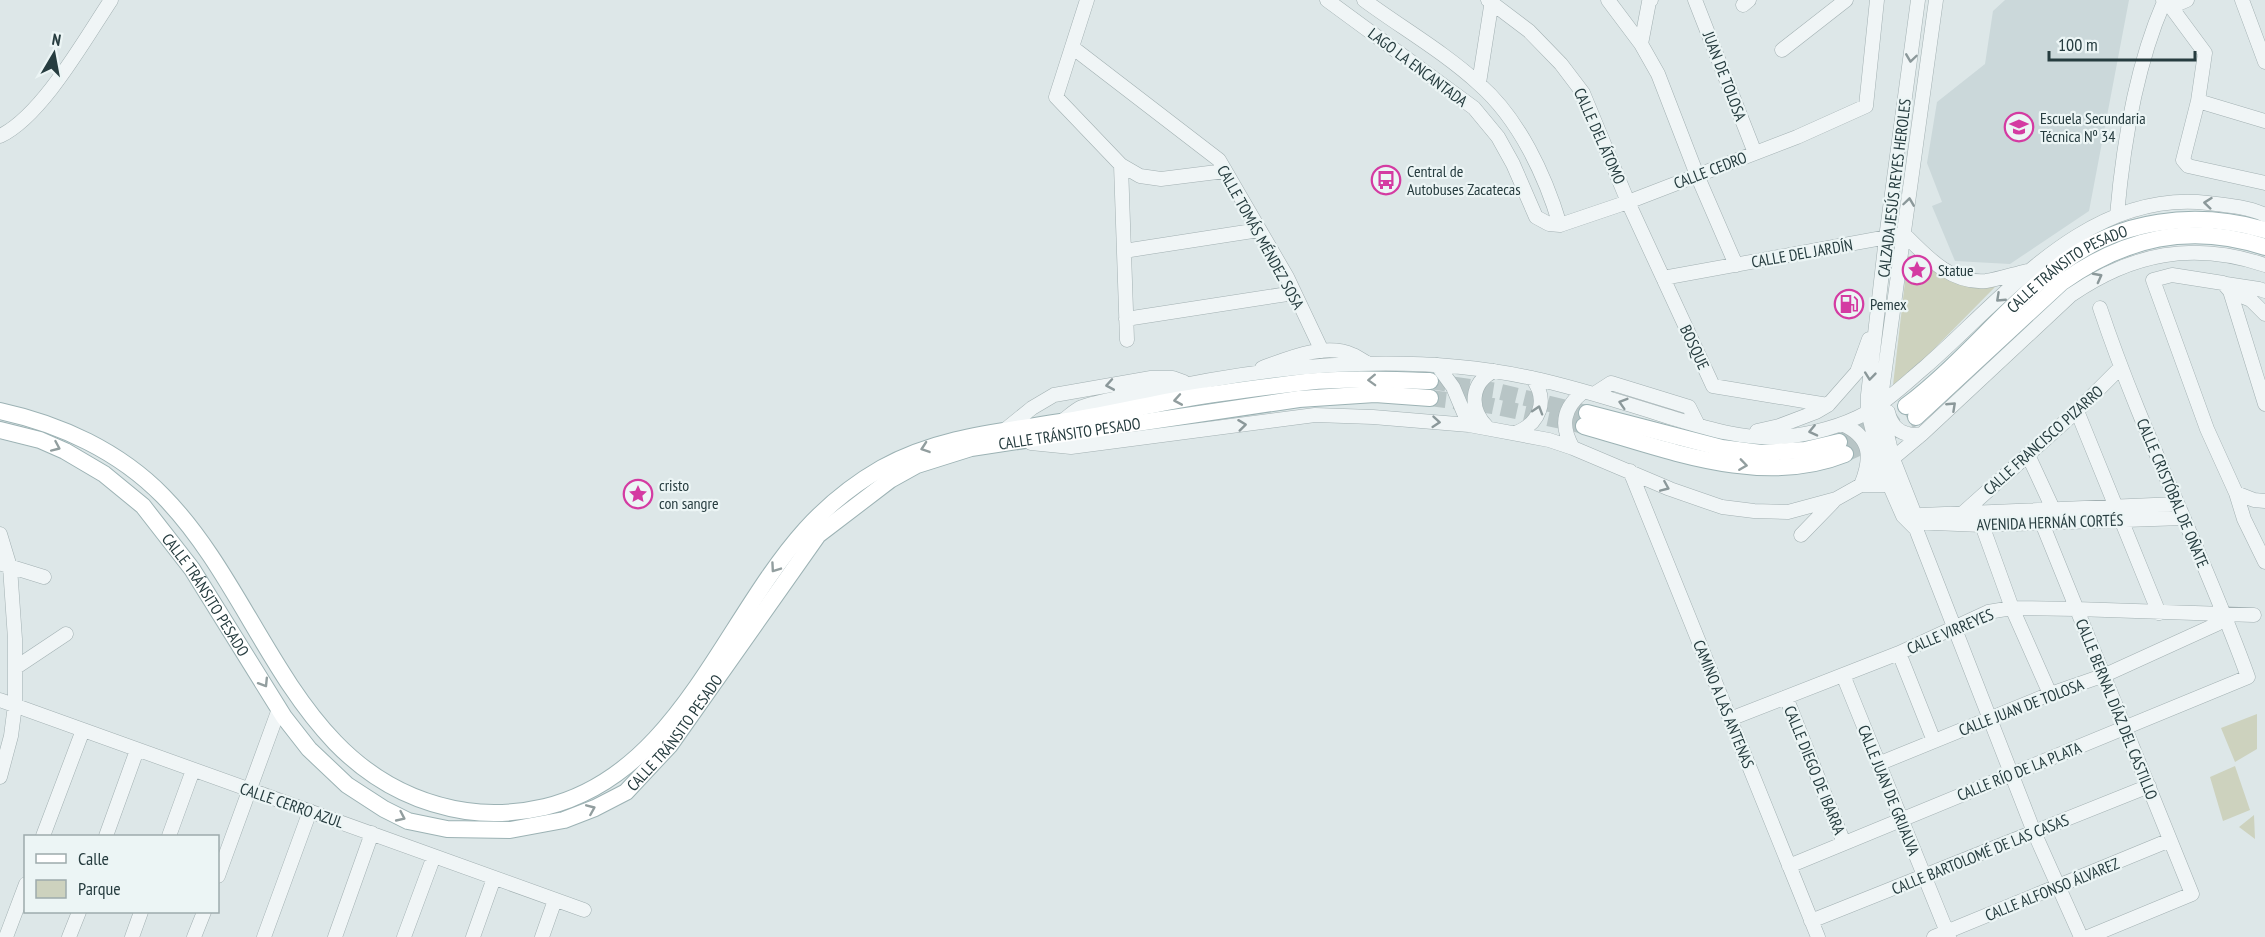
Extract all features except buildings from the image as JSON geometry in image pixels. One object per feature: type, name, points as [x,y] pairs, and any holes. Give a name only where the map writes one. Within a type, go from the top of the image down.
[{"type":"main road","name":"CALLE TRÁNSITO PESADO","points":[[1905,406],[1930,388],[2041,281],[2061,264],[2094,244],[2138,226],[2187,218],[2224,221],[2265,230]]},
{"type":"main road","name":"CALLE TRÁNSITO PESADO","points":[[1905,406],[2061,283],[2104,256],[2144,241],[2177,235],[2208,236],[2265,247]]},
{"type":"main road","name":"CALLE TRÁNSITO PESADO","points":[[0,411],[44,422],[87,441],[126,464],[162,495],[215,565],[302,702],[327,734],[364,770],[416,799],[439,806],[488,813],[530,810],[558,804],[602,784],[629,765],[667,727],[786,553],[807,528],[827,508],[868,476],[906,455],[927,447],[1011,435],[1299,399],[1430,389],[1377,379],[1310,382],[1185,399],[1061,422],[1011,435],[917,465],[890,480],[818,535],[670,745],[626,792],[595,808],[564,820],[510,830],[447,829],[408,821],[384,809],[347,785],[309,749],[279,709],[192,569],[142,506],[104,474],[65,451],[40,440],[0,430]]},
{"type":"main road","points":[[1585,419],[1694,457],[1748,466],[1767,468],[1804,465],[1842,448]]},
{"type":"street","points":[[0,136],[25,119],[63,74],[111,0]]},
{"type":"street","points":[[1087,0],[1056,97],[1121,165],[1140,176],[1161,179],[1225,171]]},
{"type":"street","name":"LAGO LA ENCANTADA","points":[[1327,0],[1474,108],[1498,136],[1513,164],[1536,218],[1549,224],[1560,225]]},
{"type":"street","points":[[1364,0],[1479,84],[1501,108],[1520,135],[1542,177],[1560,225]]},
{"type":"street","name":"CALLE DEL JARDÍN","points":[[1608,0],[1641,44],[1658,74],[1697,176],[1736,265]]},
{"type":"street","name":"JUAN DE TOLOSA","points":[[1695,0],[1755,153]]},
{"type":"street","points":[[1782,50],[1846,0]]},
{"type":"street","name":"CALLE CEDRO","points":[[1560,225],[1697,176],[1821,127],[1866,106],[1877,0]]},
{"type":"street","name":"CALZADA JESÚS REYES HEROLES","points":[[1874,409],[1868,395],[1876,318],[1918,0]]},
{"type":"street","name":"CALZADA JESÚS REYES HEROLES","points":[[1874,409],[1904,234],[1936,0]]},
{"type":"street","points":[[2166,3],[2187,0]]},
{"type":"street","points":[[2242,0],[2265,62]]},
{"type":"street","points":[[1479,84],[1490,1]]},
{"type":"street","name":"CALLE DEL ÁTOMO","points":[[1490,1],[1529,32],[1575,80],[1598,127],[1628,202]]},
{"type":"street","points":[[1641,44],[1650,1]]},
{"type":"street","points":[[2166,3],[2205,53],[2198,101],[2183,160],[2188,166],[2265,183]]},
{"type":"street","points":[[2117,215],[2121,167],[2147,47],[2166,3]]},
{"type":"street","name":"CALLE TOMÁS MÉNDEZ SOSA","points":[[1072,47],[1219,160],[1294,293],[1322,351]]},
{"type":"street","points":[[2198,101],[2265,121]]},
{"type":"street","points":[[1121,165],[1127,340]]},
{"type":"street","points":[[1573,448],[1566,437],[1564,424],[1566,411],[1573,400],[1611,383],[1689,407],[1698,425],[1734,434],[1781,437],[1842,424],[1874,409],[1905,406],[2029,270],[2071,239],[2117,215],[2186,201],[2220,204],[2263,213]]},
{"type":"street","name":"BOSQUE","points":[[1628,202],[1713,386],[1828,405]]},
{"type":"street","points":[[1124,251],[1259,230]]},
{"type":"street","points":[[1904,234],[1947,272],[1966,279],[1986,281],[2029,270]]},
{"type":"street","name":"CALLE DEL JARDÍN","points":[[1663,278],[1904,234]]},
{"type":"street","points":[[1801,535],[1836,500],[1861,485],[1922,434],[2071,295],[2094,279],[2120,266],[2144,258],[2173,254],[2221,254],[2265,265]]},
{"type":"street","points":[[2265,291],[2226,287],[2172,275],[2153,280],[2207,429],[2236,493],[2244,519],[2265,562]]},
{"type":"street","points":[[2226,287],[2251,300],[2265,314]]},
{"type":"street","points":[[2226,287],[2265,404]]},
{"type":"street","points":[[1126,318],[1294,293]]},
{"type":"street","name":"CALLE CRISTÓBAL DE OÑATE","points":[[2100,308],[2120,368],[2226,615],[2248,677]]},
{"type":"street","points":[[1734,434],[1779,426],[1828,405],[1857,372],[1876,318]]},
{"type":"street","points":[[1240,376],[1283,360],[1322,351],[1352,354],[1369,364]]},
{"type":"street","points":[[1061,422],[1080,408],[1189,383],[1291,370],[1369,364],[1404,363],[1494,371],[1589,393]]},
{"type":"street","points":[[1437,365],[1453,387],[1469,425]]},
{"type":"street","name":"CALLE FRANCISCO PIZARRO","points":[[1964,512],[2077,411],[2120,368]]},
{"type":"street","points":[[1487,427],[1476,411],[1475,392],[1485,375],[1494,371]]},
{"type":"street","points":[[1189,383],[1173,378],[1151,378],[1054,395],[1032,408],[1011,435],[1071,447],[1315,415],[1373,417],[1487,427],[1515,433],[1573,448],[1670,489],[1722,507],[1754,512],[1788,512],[1836,500]]},
{"type":"street","points":[[1515,433],[1533,423],[1538,415],[1541,395],[1532,378]]},
{"type":"street","points":[[1905,406],[1889,404],[1890,422],[1904,434],[1922,434]]},
{"type":"street","points":[[1874,409],[1887,463],[1955,627],[2034,832],[2080,937]]},
{"type":"street","points":[[2077,411],[2159,613]]},
{"type":"street","points":[[1842,424],[1854,429],[1868,448],[1869,460],[1861,485]]},
{"type":"street","points":[[1896,483],[1922,434]]},
{"type":"street","points":[[2028,455],[2053,509]]},
{"type":"street","name":"CAMINO A LAS ANTENAS","points":[[1630,471],[1818,937]]},
{"type":"street","points":[[1861,485],[1896,483]]},
{"type":"street","points":[[2236,493],[2254,500],[2265,501]]},
{"type":"street","name":"AVENIDA HERNÁN CORTÉS","points":[[1912,521],[1964,512],[2177,504]]},
{"type":"street","name":"AVENIDA HERNÁN CORTÉS","points":[[1912,521],[1982,525],[2184,518]]},
{"type":"street","name":"CALLE BERNAL DÍAZ DEL CASTILLO","points":[[2042,523],[2192,894],[2088,937]]},
{"type":"street","points":[[1982,525],[2012,608],[2050,694]]},
{"type":"street","points":[[0,534],[15,639],[15,705],[1,773]]},
{"type":"street","points":[[5,565],[44,577]]},
{"type":"street","name":"CALLE VIRREYES","points":[[1730,719],[1899,653],[1988,612],[2012,608],[2254,615]]},
{"type":"street","name":"CALLE JUAN DE TOLOSA","points":[[1878,764],[2050,694],[2105,675],[2217,624],[2226,615]]},
{"type":"street","points":[[0,633],[15,639]]},
{"type":"street","points":[[15,668],[66,634]]},
{"type":"street","points":[[1899,653],[1934,741]]},
{"type":"street","name":"CALLE JUAN DE GRIJALVA","points":[[1843,675],[1924,876],[1943,935]]},
{"type":"street","name":"CALLE RÍO DE LA PLATA","points":[[1789,866],[2248,677]]},
{"type":"street","name":"CALLE DIEGO DE IBARRA","points":[[1786,697],[1844,843]]},
{"type":"street","name":"CALLE CERRO AZUL","points":[[0,700],[584,910]]},
{"type":"street","points":[[219,873],[279,709]]},
{"type":"street","points":[[44,835],[83,730]]},
{"type":"street","points":[[107,835],[137,750]]},
{"type":"street","points":[[169,835],[193,770]]},
{"type":"street","name":"CALLE BARTOLOMÉ DE LAS CASAS","points":[[1811,921],[2149,786]]},
{"type":"street","points":[[264,937],[310,811]]},
{"type":"street","points":[[335,937],[372,833]]},
{"type":"street","name":"CALLE ALFONSO ÁLVAREZ","points":[[1943,935],[2169,840]]},
{"type":"street","points":[[404,937],[434,856]]},
{"type":"street","points":[[473,937],[494,878]]},
{"type":"street","points":[[3,937],[24,889]]},
{"type":"street","points":[[542,937],[555,900]]},
{"type":"street","points":[[69,937],[79,913]]},
{"type":"street","points":[[132,937],[141,913]]},
{"type":"street","points":[[195,937],[204,913]]},
{"type":"shaded area","name":"Escuela Secundaria Técnica Nº 34","points":[[2005,0],[2129,0],[2089,211],[2010,264],[1955,261],[1932,206],[1942,202],[1927,163],[1937,102],[1985,64],[1993,11]]},
{"type":"green space","points":[[1908,256],[1916,257],[1969,286],[1995,287],[1923,360],[1893,385]]},
{"type":"green space","points":[[2257,714],[2257,749],[2235,762],[2221,728]]},
{"type":"green space","points":[[2235,766],[2250,810],[2223,821],[2210,777]]},
{"type":"green space","points":[[2254,815],[2255,839],[2239,827]]},
{"type":"tunnel","points":[[1430,381],[1497,391],[1587,413]]},
{"type":"tunnel","points":[[1430,398],[1493,406],[1584,426]]},
{"type":"tunnel","points":[[1839,442],[1880,424],[1906,406]]},
{"type":"tunnel","points":[[1845,454],[1881,438],[1916,417]]},
{"type":"place","name":"Escuela Secundaria Técnica Nº 34","points":[[2019,127]]},
{"type":"place","name":"Central de Autobuses Zacatecas","points":[[1386,180]]},
{"type":"place","name":"Statue","points":[[1917,270]]},
{"type":"place","name":"Pemex","points":[[1849,304]]},
{"type":"place","name":"cristo con sangre","points":[[638,494]]}]
